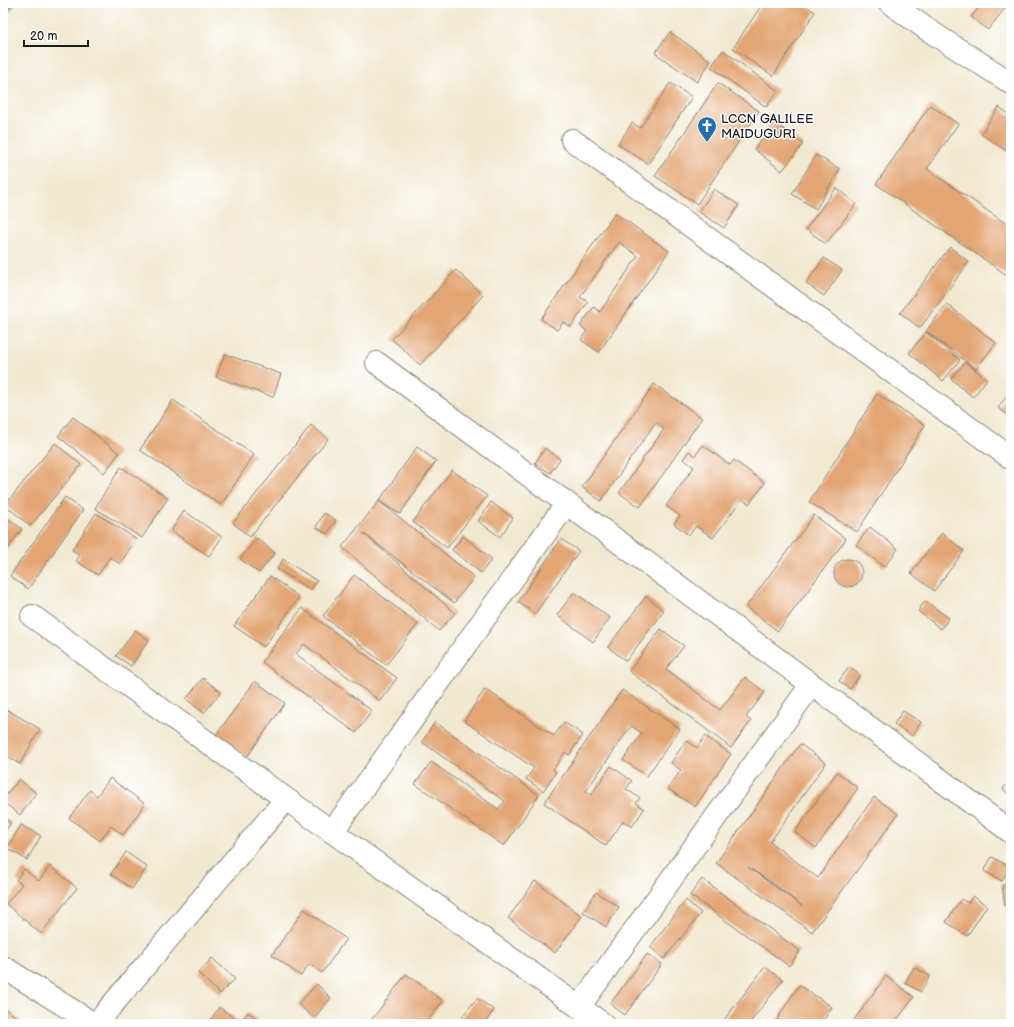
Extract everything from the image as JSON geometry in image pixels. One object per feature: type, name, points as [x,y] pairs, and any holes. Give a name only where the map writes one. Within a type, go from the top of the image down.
[{"type":"street","points":[[890,3],[928,30],[1011,83]]},
{"type":"street","points":[[572,140],[1011,458]]},
{"type":"street","points":[[377,363],[1011,832]]},
{"type":"street","points":[[332,832],[567,503]]},
{"type":"street","points":[[32,616],[332,832],[603,1024]]},
{"type":"street","points":[[580,1007],[811,684]]},
{"type":"street","points":[[3,967],[95,1024],[286,799]]},
{"type":"water","points":[[3,3],[16,3],[3,19]]},
{"type":"building","points":[[763,3],[801,3],[815,12],[773,76],[733,48]]},
{"type":"building","points":[[982,3],[1009,3],[988,30],[971,17]]},
{"type":"building","points":[[670,32],[711,61],[697,82],[655,53]]},
{"type":"building","points":[[723,50],[778,91],[766,107],[711,67]]},
{"type":"building","points":[[670,83],[692,97],[648,164],[618,144],[632,123],[640,128]]},
{"type":"building","name":"LCCN GALILEE MAIDUGURI","points":[[718,83],[759,111],[697,204],[655,176]]},
{"type":"building","points":[[930,105],[958,124],[927,169],[1011,227],[1011,278],[876,184]]},
{"type":"building","points":[[999,107],[1011,116],[1011,154],[981,134]]},
{"type":"building","points":[[775,123],[803,144],[782,171],[754,149]]},
{"type":"building","points":[[816,155],[840,169],[816,209],[792,194]]},
{"type":"building","points":[[836,188],[856,204],[826,244],[806,229]]},
{"type":"building","points":[[714,189],[739,205],[724,228],[699,212]]},
{"type":"building","points":[[615,213],[669,251],[599,352],[581,340],[587,331],[580,326],[594,307],[600,312],[638,256],[619,242],[580,297],[588,302],[571,327],[563,322],[557,330],[541,319]]},
{"type":"building","points":[[950,247],[969,262],[920,328],[900,313]]},
{"type":"building","points":[[824,258],[842,270],[824,296],[806,283]]},
{"type":"building","points":[[456,270],[483,295],[420,365],[392,339]]},
{"type":"building","points":[[947,304],[996,343],[976,369],[926,331]]},
{"type":"building","points":[[926,332],[960,360],[943,381],[909,353]]},
{"type":"building","points":[[225,354],[281,374],[273,397],[216,377]]},
{"type":"building","points":[[965,362],[987,379],[973,397],[951,379]]},
{"type":"building","points":[[654,384],[702,418],[640,507],[619,493],[664,429],[656,422],[601,501],[582,487]]},
{"type":"building","points":[[1011,390],[1011,411],[1008,415],[998,408]]},
{"type":"building","points":[[877,394],[925,425],[857,532],[809,502]]},
{"type":"building","points":[[173,400],[254,455],[221,505],[140,450]]},
{"type":"building","points":[[73,417],[119,453],[104,473],[58,436]]},
{"type":"building","points":[[311,425],[328,439],[250,537],[233,523]]},
{"type":"building","points":[[55,443],[81,465],[30,526],[5,505]]},
{"type":"building","points":[[703,445],[730,465],[734,460],[765,483],[749,504],[742,499],[713,538],[696,526],[689,535],[674,524],[680,516],[666,506],[694,467],[683,459],[689,451],[695,456]]},
{"type":"building","points":[[417,447],[436,461],[400,514],[379,501]]},
{"type":"building","points":[[545,448],[560,459],[550,473],[535,463]]},
{"type":"building","points":[[121,467],[168,498],[142,538],[95,508]]},
{"type":"building","points":[[452,470],[487,496],[447,548],[413,522]]},
{"type":"building","points":[[65,497],[83,510],[28,589],[10,576]]},
{"type":"building","points":[[379,501],[474,577],[454,603],[363,533],[455,613],[439,631],[342,547]]},
{"type":"building","points":[[491,502],[513,518],[500,537],[478,521]]},
{"type":"building","points":[[184,511],[222,537],[209,556],[171,531]]},
{"type":"building","points":[[96,513],[136,539],[120,564],[110,557],[98,575],[76,561],[80,555],[72,550]]},
{"type":"building","points":[[324,513],[336,520],[327,534],[316,527]]},
{"type":"building","points":[[3,515],[22,529],[6,551],[3,549]]},
{"type":"building","points":[[814,515],[846,539],[778,631],[746,607]]},
{"type":"building","points":[[870,527],[898,549],[884,567],[856,545]]},
{"type":"building","points":[[942,533],[964,551],[934,591],[911,573]]},
{"type":"building","points":[[463,536],[492,559],[481,573],[452,550]]},
{"type":"building","points":[[257,538],[275,553],[259,573],[240,559]]},
{"type":"building","points":[[561,539],[579,551],[535,614],[518,602]]},
{"type":"building","points":[[283,559],[317,581],[311,590],[277,569]]},
{"type":"building","points":[[848,559],[858,563],[862,573],[858,583],[848,587],[838,583],[834,573],[838,563]]},
{"type":"building","points":[[354,575],[418,624],[386,665],[323,616]]},
{"type":"building","points":[[270,576],[299,597],[264,647],[234,626]]},
{"type":"building","points":[[574,592],[610,618],[593,642],[557,615]]},
{"type":"building","points":[[646,596],[664,611],[626,661],[608,647]]},
{"type":"building","points":[[925,601],[949,618],[941,629],[918,611]]},
{"type":"building","points":[[302,608],[397,678],[380,701],[304,644],[296,654],[372,711],[356,733],[262,662]]},
{"type":"building","points":[[661,629],[684,646],[666,669],[720,710],[745,677],[765,692],[746,717],[751,721],[731,748],[629,671]]},
{"type":"building","points":[[135,630],[149,640],[131,666],[116,656]]},
{"type":"building","points":[[849,667],[860,675],[850,689],[839,681]]},
{"type":"building","points":[[203,678],[221,692],[204,713],[186,699]]},
{"type":"building","points":[[255,681],[285,703],[247,757],[216,735]]},
{"type":"building","points":[[485,689],[554,736],[564,722],[583,735],[569,755],[565,752],[553,770],[556,772],[543,791],[526,779],[534,768],[464,721]]},
{"type":"building","points":[[622,690],[680,729],[647,776],[623,760],[642,733],[631,726],[586,791],[591,795],[611,766],[632,781],[626,789],[640,798],[636,803],[644,809],[632,827],[623,821],[606,846],[544,803]]},
{"type":"building","points":[[6,709],[40,729],[20,764],[7,757],[3,764],[3,715]]},
{"type":"building","points":[[903,711],[921,722],[912,736],[894,724]]},
{"type":"building","points":[[435,722],[539,795],[504,846],[415,784],[431,762],[498,809],[505,801],[422,742]]},
{"type":"building","points":[[705,736],[731,754],[695,807],[668,789],[681,770],[671,763],[686,740],[697,748]]},
{"type":"building","points":[[800,744],[826,763],[770,842],[818,878],[874,797],[898,814],[812,932],[716,863]],"holes":[[[748,867],[778,887],[802,906]]]},
{"type":"building","points":[[837,772],[858,788],[816,848],[795,832]]},
{"type":"building","points":[[110,778],[145,804],[123,835],[111,826],[100,841],[69,818],[90,790],[97,796]]},
{"type":"building","points":[[19,779],[36,793],[20,815],[3,802],[3,799]]},
{"type":"building","points":[[1011,780],[1011,796],[1003,789]]},
{"type":"building","points":[[3,817],[11,823],[3,834]]},
{"type":"building","points":[[21,825],[41,836],[27,860],[7,848]]},
{"type":"building","points":[[126,852],[147,867],[132,889],[111,874]]},
{"type":"building","points":[[992,857],[1010,867],[1002,881],[984,871]]},
{"type":"building","points":[[50,866],[77,888],[41,934],[6,904],[22,884],[16,880],[24,869],[39,881]]},
{"type":"building","points":[[702,879],[800,951],[789,966],[690,895]]},
{"type":"building","points":[[535,881],[582,916],[555,953],[508,918]]},
{"type":"building","points":[[1011,884],[1011,905],[1005,906],[1002,885]]},
{"type":"building","points":[[596,892],[619,907],[606,927],[583,912]]},
{"type":"building","points":[[973,896],[987,906],[967,936],[946,922],[961,899],[968,903]]},
{"type":"building","points":[[686,900],[701,913],[664,959],[650,947]]},
{"type":"building","points":[[304,909],[346,939],[322,973],[309,964],[301,976],[272,955]]},
{"type":"building","points":[[647,954],[662,964],[625,1015],[610,1004]]},
{"type":"building","points":[[212,958],[235,979],[220,994],[198,973]]},
{"type":"building","points":[[765,967],[783,980],[749,1024],[721,1024]]},
{"type":"building","points":[[914,967],[930,976],[921,992],[905,983]]},
{"type":"building","points":[[406,974],[443,1001],[426,1023],[428,1024],[374,1024],[370,1022]]},
{"type":"building","points":[[886,976],[914,997],[894,1024],[851,1024]]},
{"type":"building","points":[[317,984],[331,998],[314,1018],[298,1004]]},
{"type":"building","points":[[799,985],[832,1007],[821,1024],[774,1024]]},
{"type":"building","points":[[477,998],[494,1010],[484,1024],[471,1024],[462,1017]]},
{"type":"building","points":[[3,1007],[26,1024],[3,1024]]},
{"type":"building","points":[[219,1007],[240,1022],[248,1012],[265,1024],[213,1024],[210,1021]]},
{"type":"place","name":"LCCN GALILEE MAIDUGURI","points":[[707,143]]}]
